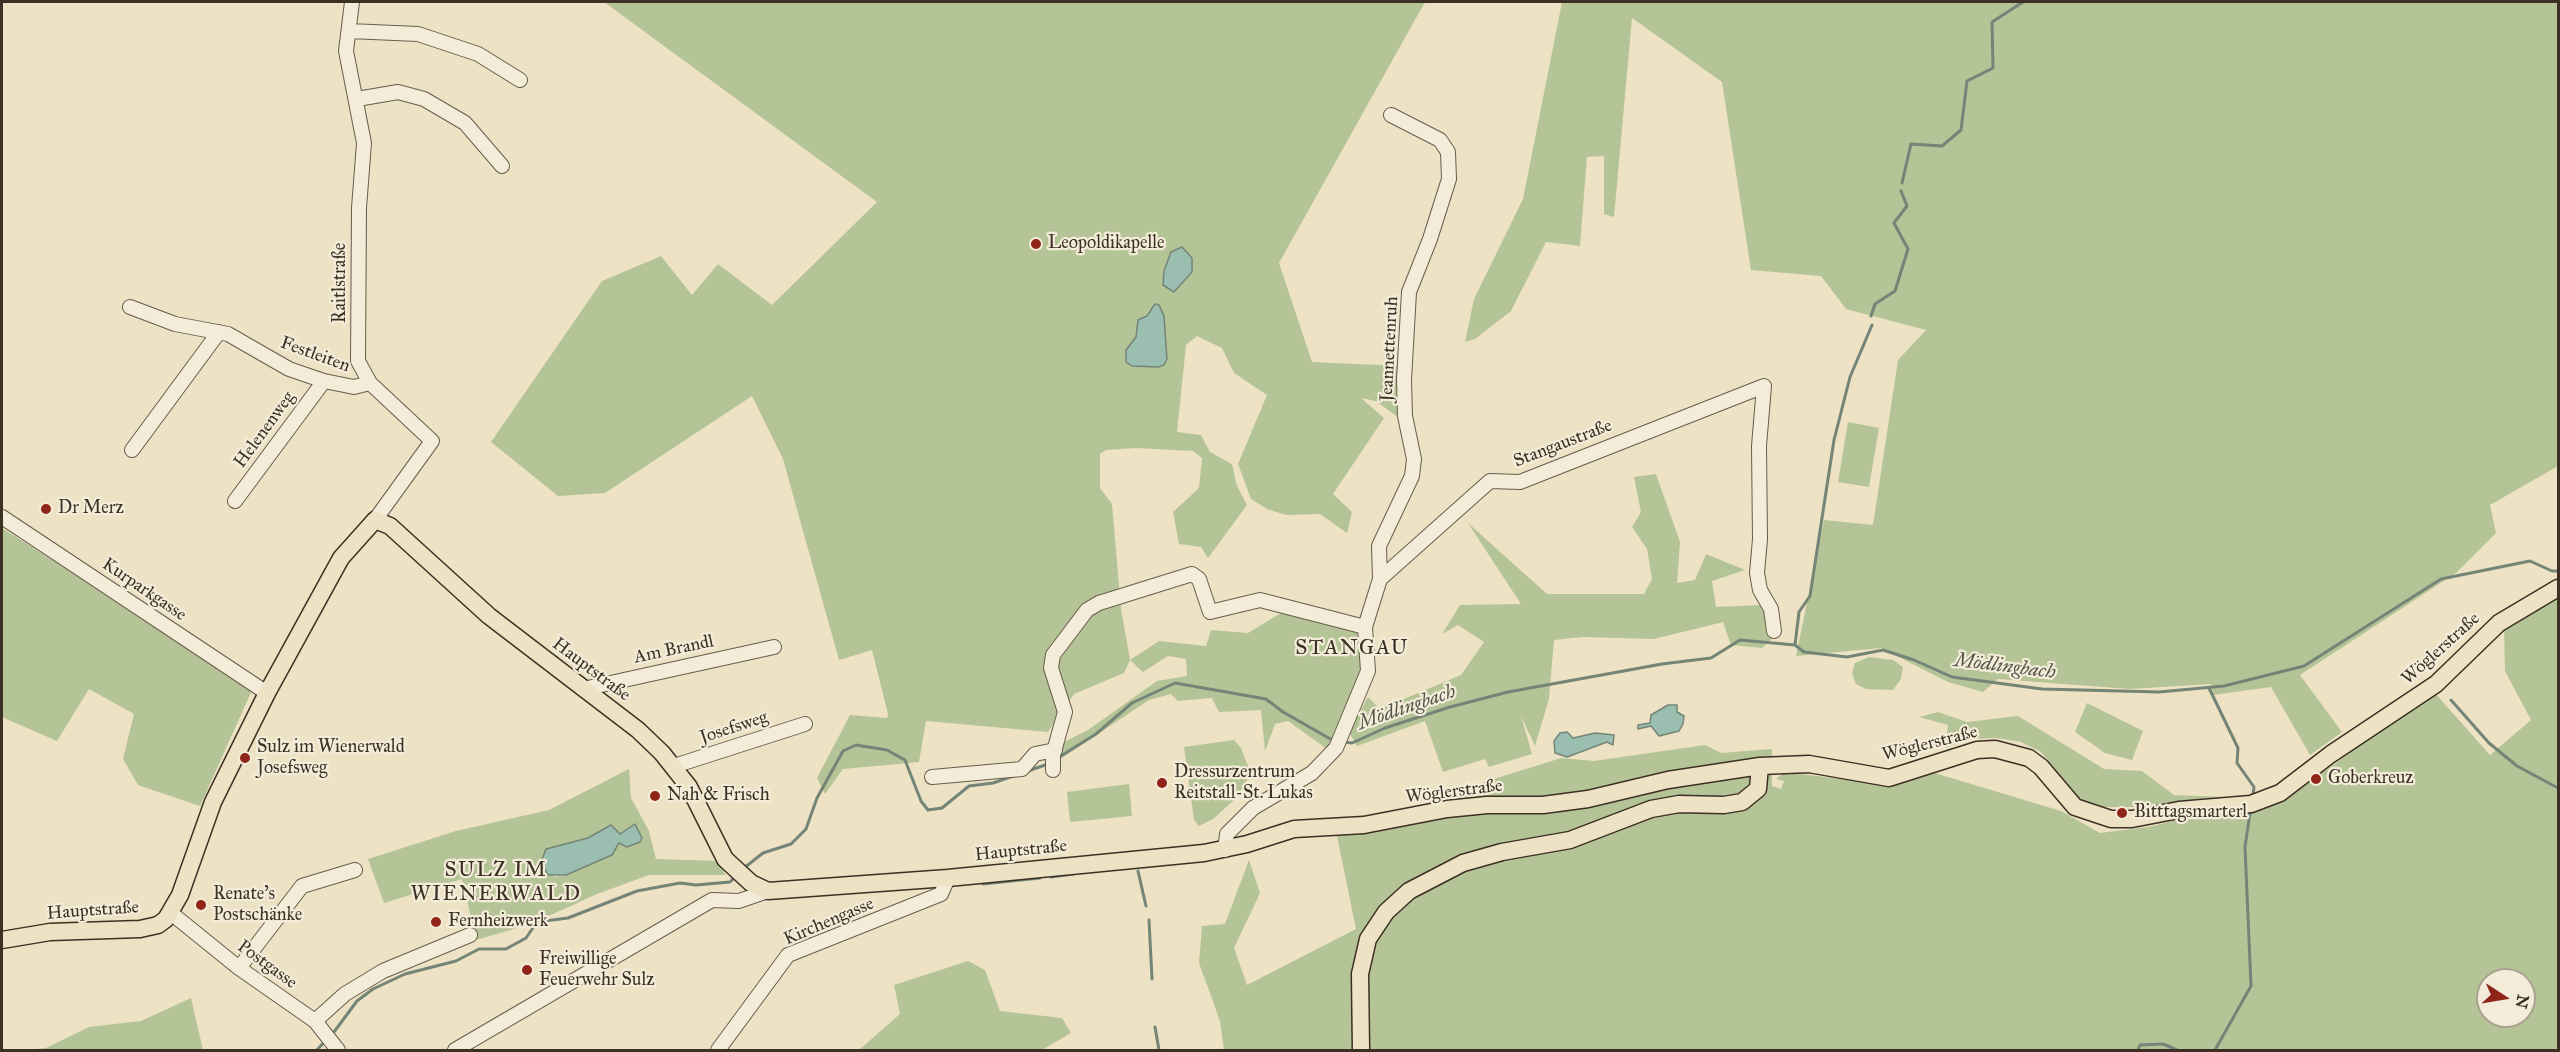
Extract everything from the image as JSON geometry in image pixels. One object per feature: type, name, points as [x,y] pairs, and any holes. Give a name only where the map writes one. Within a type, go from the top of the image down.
[{"type":"main road","name":"Hauptstraße","points":[[375,520],[390,526],[489,616],[638,730],[674,766],[689,788],[725,859],[751,883],[768,891],[948,878],[1225,850],[1294,829],[1364,825]]},
{"type":"main road","points":[[171,913],[213,802],[267,693],[340,558],[375,520]]},
{"type":"main road","name":"Wöglerstraße","points":[[1364,825],[1448,809],[1487,805],[1544,805],[1588,799],[1668,780],[1760,766],[1817,765],[1889,778],[1977,750],[1995,749],[2029,758],[2041,767],[2074,807],[2110,819],[2132,819],[2180,810],[2261,802],[2296,783],[2331,754],[2436,684],[2499,623],[2559,588]]},
{"type":"main road","points":[[1361,1050],[1360,974],[1368,939],[1386,912],[1409,891],[1463,863],[1502,852],[1570,840],[1651,809],[1679,804],[1724,805],[1742,802],[1758,789],[1760,766]]},
{"type":"main road","name":"Hauptstraße","points":[[2,940],[50,932],[140,929],[158,925],[171,913]]},
{"type":"street","name":"Raitlstraße","points":[[352,2],[346,51],[364,143],[359,208],[358,361],[370,383],[432,441],[375,520]]},
{"type":"street","points":[[349,31],[418,34],[478,54],[520,80]]},
{"type":"street","points":[[357,99],[398,92],[424,99],[465,123],[502,166]]},
{"type":"street","name":"Jeannettenruh","points":[[1380,579],[1379,546],[1412,476],[1414,459],[1405,404],[1409,292],[1430,239],[1449,179],[1449,152],[1440,140],[1391,115]]},
{"type":"street","name":"Festleiten","points":[[130,307],[175,324],[219,332],[246,342],[289,369],[324,381],[354,387],[370,383]]},
{"type":"street","points":[[132,450],[219,332]]},
{"type":"street","name":"Helenenweg","points":[[236,501],[324,381]]},
{"type":"street","name":"Stangaustraße","points":[[1380,579],[1490,481],[1520,482],[1764,386],[1759,446],[1760,539],[1757,573],[1760,590],[1771,609],[1774,631]]},
{"type":"street","name":"Kurparkgasse","points":[[2,517],[267,693]]},
{"type":"street","points":[[1053,770],[1054,752],[1065,712],[1051,668],[1053,655],[1087,610],[1099,603],[1192,574],[1199,579],[1210,612],[1260,600],[1365,627]]},
{"type":"street","points":[[1225,850],[1227,834],[1253,808],[1312,773],[1339,742],[1368,671],[1365,627],[1380,579]]},
{"type":"street","name":"Am Brandl","points":[[583,689],[774,647]]},
{"type":"street","name":"Josefsweg","points":[[674,766],[805,724]]},
{"type":"street","points":[[932,777],[1022,769],[1035,754],[1054,752]]},
{"type":"street","points":[[239,968],[302,886],[355,870]]},
{"type":"street","name":"Kirchengasse","points":[[718,1050],[788,955],[941,894],[948,878]]},
{"type":"street","points":[[455,1050],[712,900],[739,901],[768,891]]},
{"type":"street","name":"Postgasse","points":[[171,913],[239,968],[315,1021],[335,1047]]},
{"type":"street","points":[[315,1021],[345,994],[383,970],[470,934]]},
{"type":"shaded area","points":[[604,2],[1425,2],[1279,263],[1312,362],[1399,366],[1399,418],[1376,401],[1361,398],[1384,418],[1333,494],[1352,512],[1347,533],[1320,514],[1286,515],[1267,509],[1251,499],[1238,464],[1267,395],[1234,373],[1222,348],[1197,336],[1186,345],[1177,432],[1201,435],[1210,452],[1232,464],[1237,486],[1247,505],[1208,558],[1201,547],[1179,544],[1173,512],[1199,488],[1202,458],[1193,451],[1136,448],[1106,450],[1100,454],[1100,488],[1112,504],[1121,609],[1130,660],[1124,673],[1074,694],[1048,732],[926,721],[919,762],[843,769],[825,794],[817,778],[850,715],[887,718],[888,714],[872,650],[839,660],[783,459],[752,396],[605,493],[558,496],[491,442],[602,281],[661,256],[692,295],[718,264],[772,305],[877,202]],"holes":[[[1149,310],[1132,366],[1127,350]]]},
{"type":"shaded area","points":[[1562,2],[2558,2],[2558,466],[2490,505],[2496,533],[2456,573],[2300,675],[2342,732],[2310,755],[2271,687],[2213,695],[2211,684],[2130,689],[1998,679],[1983,692],[1948,682],[1881,648],[1796,656],[1824,520],[1873,525],[1898,360],[1926,330],[1846,309],[1821,276],[1751,270],[1722,82],[1632,18],[1614,217],[1604,214],[1604,156],[1587,157],[1580,246],[1546,242],[1511,311],[1475,339],[1465,342],[1474,299],[1523,199]]},
{"type":"shaded area","points":[[1182,247],[1192,258],[1192,272],[1174,292],[1163,285],[1164,271],[1171,252]]},
{"type":"shaded area","points":[[1155,304],[1159,305],[1164,316],[1167,359],[1164,365],[1158,367],[1132,366],[1126,362],[1126,350],[1136,337],[1138,320],[1147,316]]},
{"type":"shaded area","points":[[1848,422],[1879,428],[1869,487],[1838,482]]},
{"type":"shaded area","points":[[1656,474],[1680,542],[1677,583],[1695,580],[1706,554],[1745,570],[1712,581],[1716,607],[1762,605],[1773,638],[1762,648],[1731,645],[1723,622],[1654,639],[1582,637],[1554,640],[1549,699],[1535,746],[1521,716],[1532,754],[1489,767],[1485,759],[1443,772],[1425,721],[1357,746],[1349,732],[1368,697],[1380,709],[1461,675],[1484,642],[1458,625],[1442,634],[1460,605],[1521,604],[1468,523],[1547,594],[1644,594],[1652,579],[1647,549],[1632,527],[1641,512],[1634,477]]},
{"type":"shaded area","points":[[2,528],[253,688],[200,806],[138,785],[123,759],[134,714],[89,689],[57,741],[2,717]]},
{"type":"shaded area","points":[[2558,577],[2558,1050],[1224,1050],[1220,1021],[1199,963],[1202,926],[1225,924],[1249,860],[1260,893],[1234,948],[1247,985],[1356,929],[1337,836],[1428,822],[1430,799],[1561,758],[1594,761],[1705,745],[1721,753],[1772,749],[1772,786],[1781,789],[1784,781],[1776,779],[1785,772],[1872,783],[1928,771],[2061,811],[2100,833],[2148,827],[2195,816],[2239,814],[2272,803],[2328,769],[2433,691],[2490,755],[2531,720],[2505,671],[2504,627]]},
{"type":"shaded area","points":[[1286,610],[1362,631],[1362,668],[1327,749],[1288,721],[1275,724],[1265,751],[1261,710],[1219,712],[1212,698],[1178,701],[1171,694],[1149,700],[1062,758],[1062,743],[1088,730],[1157,681],[1187,676],[1186,659],[1168,656],[1143,672],[1130,660],[1159,641],[1206,646],[1211,630],[1248,633]]},
{"type":"shaded area","points":[[1869,657],[1893,660],[1903,667],[1901,679],[1893,690],[1866,689],[1856,684],[1852,673],[1855,663]]},
{"type":"shaded area","points":[[2087,703],[2143,731],[2132,760],[2105,753],[2075,732]]},
{"type":"shaded area","points":[[1668,705],[1677,705],[1677,712],[1684,716],[1679,731],[1659,736],[1651,726],[1638,729],[1638,725],[1650,723],[1651,715]]},
{"type":"shaded area","points":[[1938,712],[1967,722],[2018,716],[2104,769],[2142,771],[2174,795],[2226,797],[2153,807],[2099,807],[2080,801],[2041,752],[2021,742],[1996,738],[1971,739],[1945,748],[1948,725],[1919,717]]},
{"type":"shaded area","points":[[1567,732],[1573,738],[1595,733],[1614,735],[1613,745],[1607,742],[1567,757],[1555,753],[1554,741],[1560,733]]},
{"type":"shaded area","points":[[1234,740],[1241,748],[1250,771],[1245,785],[1233,801],[1213,819],[1199,826],[1194,820],[1184,747]]},
{"type":"shaded area","points":[[629,769],[631,798],[649,831],[656,859],[719,861],[725,875],[649,875],[597,894],[531,924],[476,940],[462,879],[384,903],[368,859],[456,831],[549,810]],"holes":[[[620,834],[611,855],[566,875],[554,877],[546,850],[588,838]]]},
{"type":"shaded area","points":[[1129,784],[1132,816],[1070,822],[1067,792]]},
{"type":"shaded area","points":[[635,824],[642,838],[640,842],[627,847],[619,843],[612,855],[566,875],[548,875],[541,862],[546,849],[588,838],[611,825],[620,834]]},
{"type":"shaded area","points":[[968,961],[985,970],[1000,1011],[1062,1018],[1071,1033],[1042,1050],[859,1050],[900,1014],[894,985]]},
{"type":"shaded area","points":[[191,998],[203,1050],[24,1050],[46,1048],[89,1027],[141,1021]]},
{"type":"waterway","points":[[1902,183],[1911,144],[1942,146],[1961,130],[1967,81],[1993,68],[1992,22],[2023,2]]},
{"type":"waterway","points":[[1871,316],[1875,304],[1895,291],[1908,249],[1894,223],[1907,206],[1901,191]]},
{"type":"waterway","points":[[1795,645],[1799,612],[1810,596],[1834,440],[1850,377],[1872,325]]},
{"type":"waterway","name":"Mödlingbach","points":[[1343,742],[1352,743],[1385,728],[1450,707],[1508,692],[1662,664],[1711,658],[1740,640],[1795,645],[1804,652],[1847,657],[1883,650],[1914,660],[1952,677],[2042,689],[2159,692],[2224,686],[2304,666],[2441,579],[2530,561],[2552,571],[2558,571]]},
{"type":"waterway","name":"Mödlingbach","points":[[1056,759],[1096,734],[1132,703],[1175,683],[1266,699],[1283,712],[1334,741]]},
{"type":"waterway","points":[[2209,688],[2238,748],[2237,763],[2254,787],[2253,795]]},
{"type":"waterway","points":[[2451,700],[2489,743],[2517,766],[2558,788]]},
{"type":"waterway","name":"Mödlingbach","points":[[744,868],[763,853],[791,844],[806,829],[817,798],[843,751],[856,745],[887,750],[905,760],[921,801],[928,810],[942,808],[969,786],[993,783],[1048,764]]},
{"type":"waterway","points":[[2215,1050],[2251,986],[2245,847],[2250,813]]},
{"type":"waterway","points":[[1138,871],[1146,906]]},
{"type":"waterway","points":[[1051,877],[1073,874]]},
{"type":"waterway","name":"Mödlingbach","points":[[331,1036],[357,1001],[373,989],[405,974],[456,961],[479,949],[506,949],[526,938],[537,922],[568,918],[637,891],[680,883],[696,885],[730,882],[735,877]]},
{"type":"waterway","points":[[983,884],[1040,878]]},
{"type":"waterway","points":[[1149,920],[1152,979]]},
{"type":"waterway","points":[[1155,1027],[1159,1050]]},
{"type":"waterway","name":"Mödlingbach","points":[[317,1050],[326,1040]]},
{"type":"waterway","points":[[2138,1050],[2140,1045],[2163,1044],[2177,1050]]},
{"type":"place","name":"Leopoldikapelle","points":[[1036,244]]},
{"type":"place","name":"Dr Merz","points":[[46,509]]},
{"type":"place","name":"Sulz im Wienerwald Josefsweg","points":[[245,758]]},
{"type":"place","name":"Goberkreuz","points":[[2316,779]]},
{"type":"place","name":"Dressurzentrum Reitstall-St. Lukas","points":[[1162,783]]},
{"type":"place","name":"Nah & Frisch","points":[[655,796]]},
{"type":"place","name":"Bitttagsmarterl","points":[[2122,813]]},
{"type":"place","name":"Renate's Postschänke","points":[[201,905]]},
{"type":"place","name":"Fernheizwerk","points":[[436,922]]},
{"type":"place","name":"Freiwillige Feuerwehr Sulz","points":[[527,970]]},
{"type":"district","name":"STANGAU","points":[[1352,649]]},
{"type":"district","name":"SULZ IM WIENERWALD","points":[[496,883]]}]
